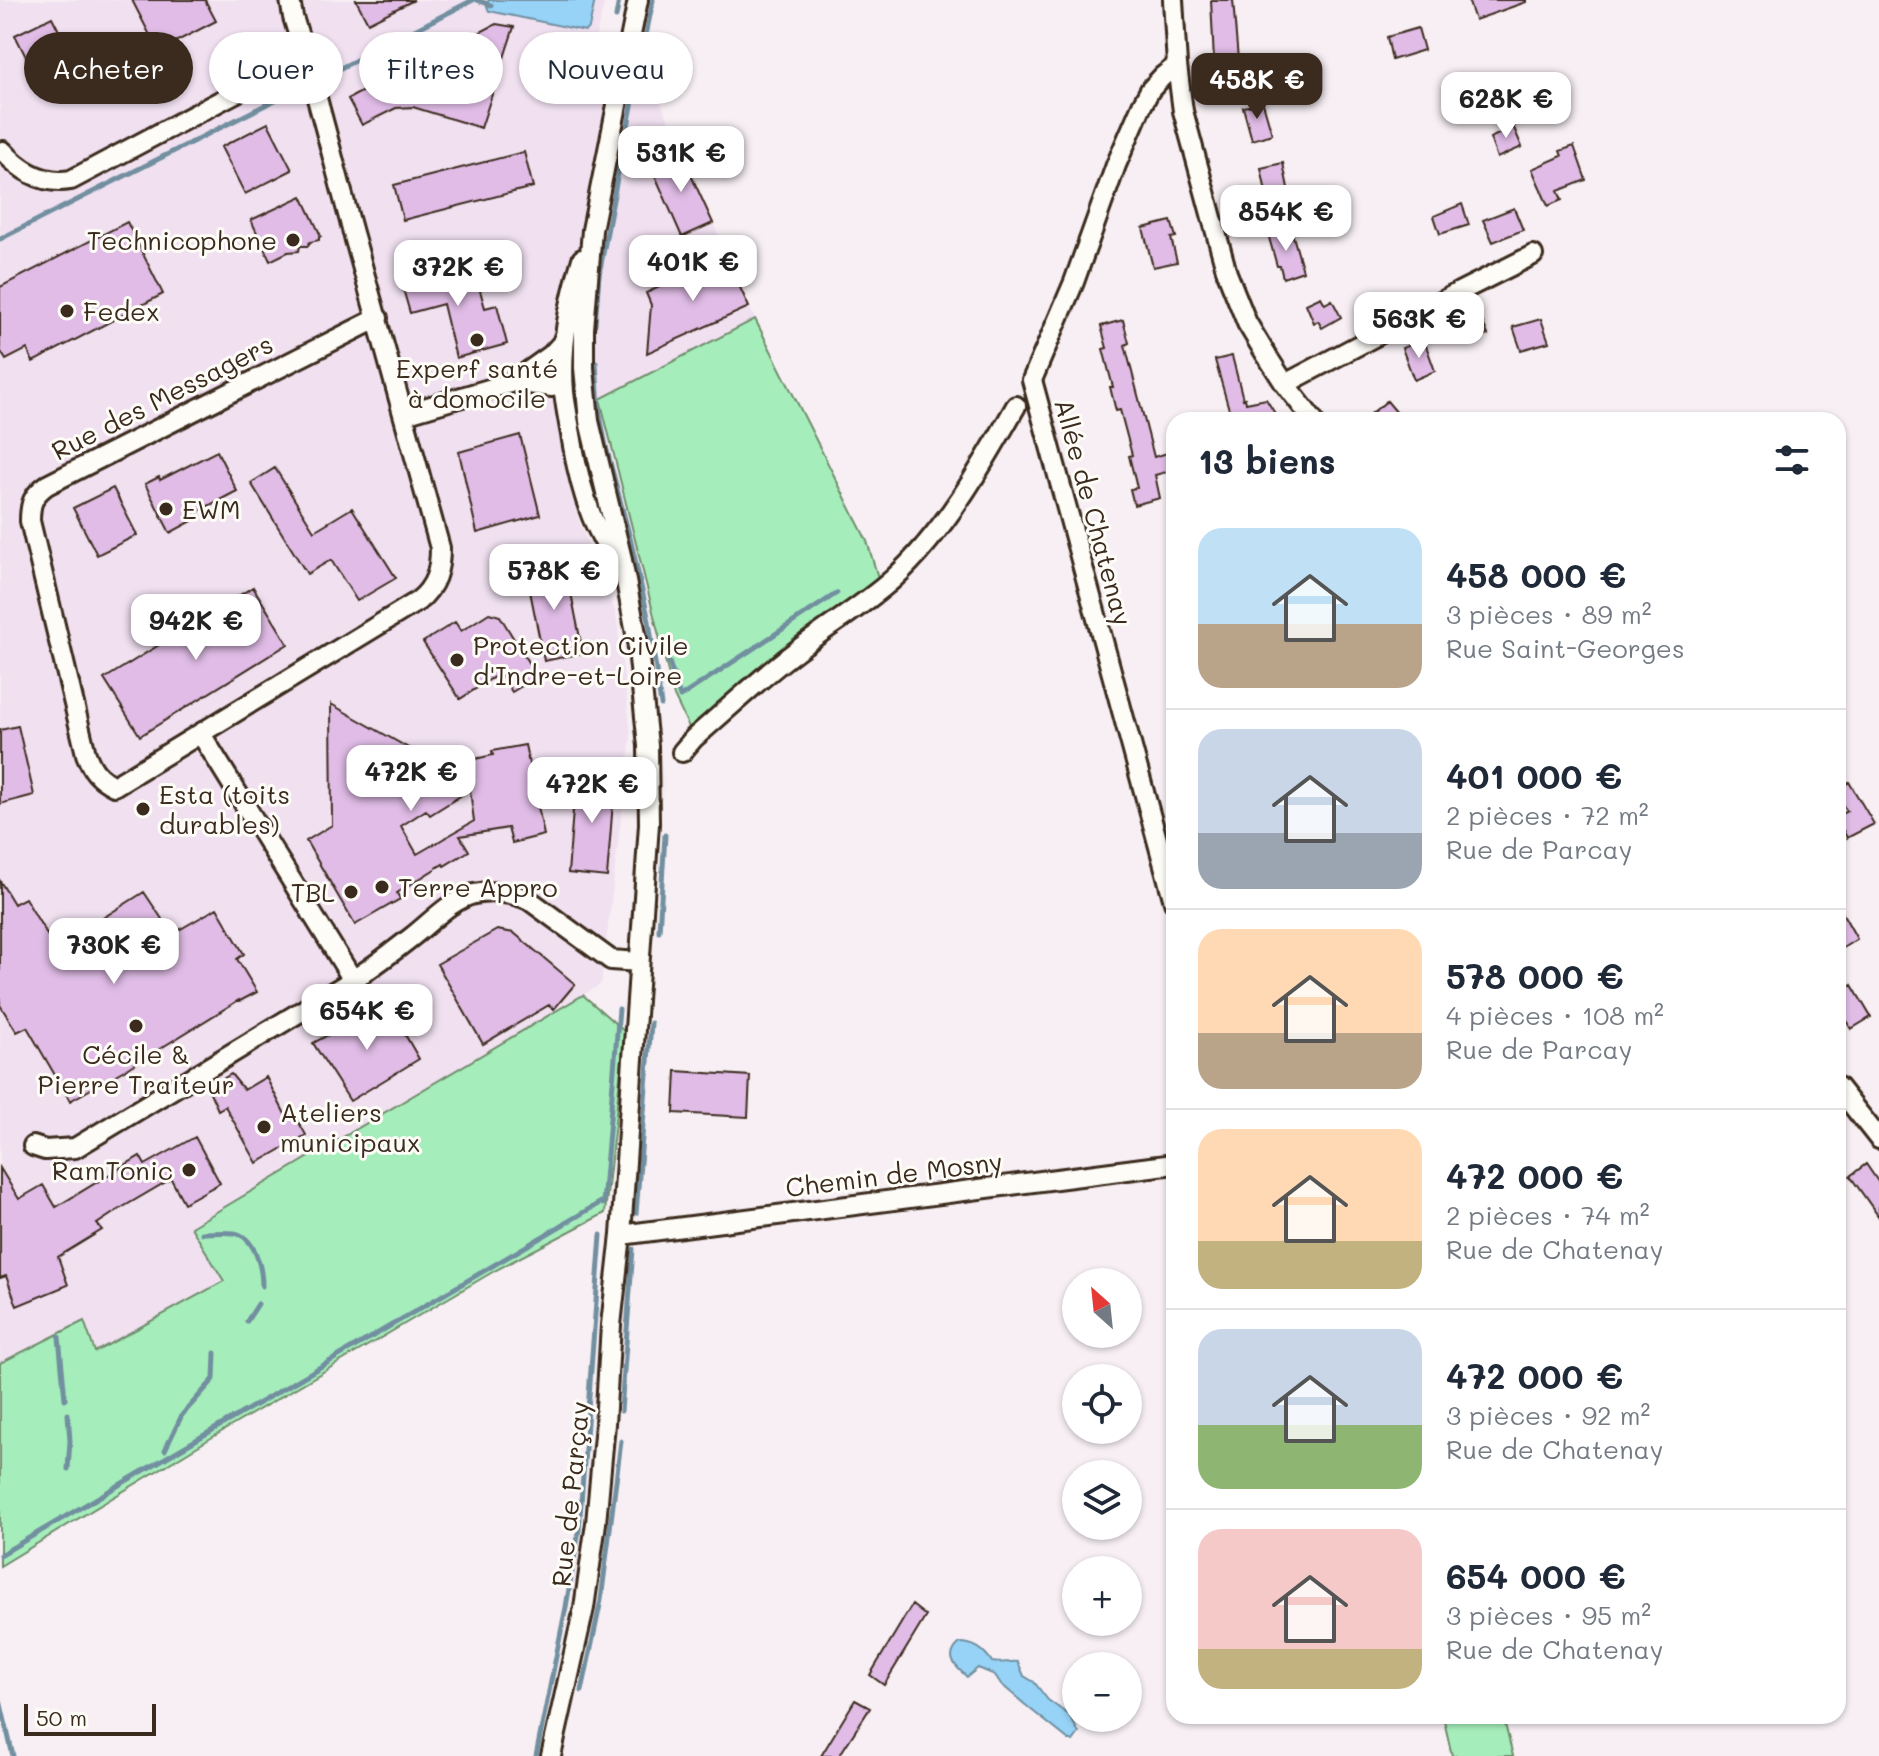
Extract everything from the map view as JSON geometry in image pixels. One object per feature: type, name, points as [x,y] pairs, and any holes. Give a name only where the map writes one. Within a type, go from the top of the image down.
[{"type":"street","points":[[290,0],[298,32]]},
{"type":"street","points":[[628,594],[589,421],[584,351],[592,230],[638,0]]},
{"type":"street","points":[[1173,0],[1177,65],[1186,127],[1227,273],[1247,323],[1285,384],[1307,412]]},
{"type":"street","name":"Allée de Chatenay","points":[[1166,873],[1032,380],[1074,282],[1116,165],[1142,105],[1150,90],[1177,65]]},
{"type":"street","points":[[3,151],[18,167],[39,177],[61,182],[71,180],[214,104]]},
{"type":"street","points":[[318,104],[440,548],[440,565],[434,584],[418,601],[201,734],[353,980]]},
{"type":"street","points":[[592,230],[571,295],[565,333],[564,380],[576,460],[585,496],[628,594]]},
{"type":"street","points":[[1285,384],[1533,255]]},
{"type":"street","name":"Rue des Messagers","points":[[201,734],[114,786],[100,779],[91,768],[30,521],[30,505],[36,493],[47,485],[378,318]]},
{"type":"street","points":[[513,382],[557,349],[565,333]]},
{"type":"street","points":[[564,380],[584,351]]},
{"type":"street","points":[[538,366],[548,364],[564,380]]},
{"type":"street","points":[[404,414],[513,382],[564,380],[579,385],[586,440],[605,489]]},
{"type":"street","points":[[682,752],[694,738],[795,652],[895,577],[941,525],[973,479],[1032,380]]},
{"type":"street","name":"Rue de Parçay","points":[[551,1756],[584,1608],[601,1474],[649,824],[649,759],[637,639],[628,594]]},
{"type":"street","points":[[33,1146],[45,1150],[75,1148],[353,980],[449,908],[473,894],[493,892],[520,896],[611,960],[639,962]]},
{"type":"street","points":[[1846,1097],[1879,1139]]},
{"type":"street","name":"Chemin de Mosny","points":[[621,1235],[1166,1165]]},
{"type":"shaded area","points":[[0,0],[605,0],[597,32],[519,32],[519,104],[661,104],[755,319],[558,420],[578,518],[616,614],[631,735],[601,984],[192,1227],[224,1281],[95,1352],[84,1321],[0,1363]]},
{"type":"green space","points":[[755,319],[867,541],[881,588],[694,738],[674,696],[600,399]]},
{"type":"green space","points":[[583,995],[625,1032],[605,1213],[496,1270],[0,1566],[0,1363],[84,1321],[95,1352],[224,1281],[191,1227]]},
{"type":"green space","points":[[1445,1724],[1505,1724],[1513,1756],[1452,1756]]},
{"type":"water","points":[[489,0],[595,0],[589,28],[585,31],[489,11],[486,4]]},
{"type":"water","points":[[960,1643],[970,1644],[979,1648],[992,1662],[1018,1662],[1024,1676],[1062,1710],[1062,1732],[1079,1733],[1073,1741],[1069,1740],[1001,1684],[995,1675],[978,1668],[967,1677],[953,1661],[955,1648]]},
{"type":"building","points":[[132,0],[205,0],[216,21],[193,33],[148,32]]},
{"type":"building","points":[[356,0],[414,0],[368,23]]},
{"type":"building","points":[[1211,0],[1233,0],[1238,60],[1214,62]]},
{"type":"building","points":[[1468,0],[1526,0],[1526,2],[1475,20]]},
{"type":"building","points":[[52,17],[60,32],[24,32],[24,53],[15,35]]},
{"type":"building","points":[[496,24],[514,27],[503,61],[503,32],[481,32]]},
{"type":"building","points":[[1418,28],[1424,50],[1392,60],[1387,37]]},
{"type":"building","points":[[359,93],[359,104],[489,104],[481,128],[413,107],[396,108],[362,125],[348,99]]},
{"type":"building","points":[[1263,103],[1272,134],[1252,140],[1243,107]]},
{"type":"building","points":[[1511,121],[1522,147],[1497,158],[1490,138],[1501,133],[1499,125]]},
{"type":"building","points":[[268,123],[292,170],[245,194],[221,147]]},
{"type":"building","points":[[1574,146],[1586,180],[1558,191],[1562,200],[1548,206],[1532,169],[1562,156],[1560,151]]},
{"type":"building","points":[[680,151],[713,223],[682,237],[650,164]]},
{"type":"building","points":[[524,152],[533,187],[403,220],[394,185]]},
{"type":"building","points":[[1283,163],[1290,198],[1268,202],[1261,168]]},
{"type":"building","points":[[302,196],[321,236],[308,246],[300,246],[299,251],[288,252],[270,261],[251,220]]},
{"type":"building","points":[[1462,204],[1469,225],[1440,234],[1434,216]]},
{"type":"building","points":[[1514,208],[1523,230],[1493,242],[1483,220]]},
{"type":"building","points":[[1171,221],[1176,237],[1171,238],[1177,262],[1153,267],[1143,228]]},
{"type":"building","points":[[127,222],[163,294],[33,362],[27,349],[6,360],[0,350],[0,287]]},
{"type":"building","points":[[1291,229],[1303,271],[1283,278],[1268,234]]},
{"type":"building","points":[[726,257],[749,307],[647,353],[651,305],[646,293]]},
{"type":"building","points":[[472,262],[485,308],[497,305],[507,344],[456,358],[443,304],[410,313],[401,282]]},
{"type":"building","points":[[1321,297],[1325,304],[1332,300],[1341,317],[1322,328],[1318,321],[1314,323],[1306,304]]},
{"type":"building","points":[[1480,316],[1488,335],[1462,344],[1455,327]]},
{"type":"building","points":[[1541,319],[1549,342],[1521,350],[1513,327]]},
{"type":"building","points":[[1123,320],[1129,343],[1125,345],[1154,457],[1166,453],[1166,472],[1155,475],[1160,498],[1134,505],[1130,489],[1137,488],[1129,456],[1132,455],[1120,410],[1116,411],[1110,387],[1113,387],[1103,349],[1107,348],[1101,326]]},
{"type":"building","points":[[1424,340],[1435,371],[1414,380],[1402,348]]},
{"type":"building","points":[[1232,356],[1246,403],[1266,399],[1274,412],[1230,412],[1215,360]]},
{"type":"building","points":[[1387,401],[1396,412],[1373,412]]},
{"type":"building","points":[[520,435],[540,515],[477,533],[459,452]]},
{"type":"building","points":[[217,451],[237,491],[189,516],[192,521],[170,533],[145,484],[159,477],[160,480]]},
{"type":"building","points":[[275,468],[314,531],[352,508],[396,578],[357,601],[331,560],[307,574],[251,483]]},
{"type":"building","points":[[113,488],[137,535],[97,555],[73,508]]},
{"type":"building","points":[[565,563],[583,653],[544,661],[526,571]]},
{"type":"building","points":[[253,587],[288,644],[140,736],[104,679]]},
{"type":"building","points":[[489,613],[500,616],[537,677],[512,692],[500,673],[460,699],[423,642],[455,622],[461,631]]},
{"type":"building","points":[[331,704],[449,771],[466,761],[493,755],[492,751],[525,745],[544,835],[512,843],[508,828],[460,836],[469,851],[397,893],[400,899],[355,925],[306,841],[332,825]],"holes":[[[470,790],[474,821],[417,854],[401,826],[426,810],[430,815]]]},
{"type":"building","points":[[18,726],[34,795],[0,804],[0,730]]},
{"type":"building","points":[[576,773],[615,777],[607,877],[568,873]]},
{"type":"building","points":[[1849,782],[1874,824],[1847,838],[1846,836],[1846,784]]},
{"type":"building","points":[[0,881],[14,904],[25,898],[55,948],[144,892],[172,934],[217,908],[244,954],[237,959],[257,992],[70,1101],[27,1027],[17,1032],[0,1005]]},
{"type":"building","points":[[1846,919],[1857,939],[1846,946]]},
{"type":"building","points":[[497,930],[514,933],[575,984],[554,1009],[549,1005],[483,1044],[437,964]]},
{"type":"building","points":[[1852,985],[1871,1017],[1851,1029],[1846,1021],[1846,989]]},
{"type":"building","points":[[387,1003],[419,1059],[350,1101],[313,1043]]},
{"type":"building","points":[[676,1071],[750,1076],[748,1117],[674,1113]]},
{"type":"building","name":"Ateliers municipaux","points":[[231,1074],[244,1090],[266,1077],[285,1114],[292,1110],[306,1135],[257,1163],[225,1106],[218,1110],[208,1088]]},
{"type":"building","points":[[195,1137],[220,1183],[184,1203],[171,1179],[118,1210],[97,1224],[102,1230],[58,1257],[68,1285],[17,1306],[6,1276],[0,1278],[0,1168],[19,1199],[43,1185],[56,1207],[140,1156],[145,1165]]},
{"type":"building","points":[[1866,1164],[1879,1183],[1879,1217],[1850,1176]]},
{"type":"building","points":[[912,1605],[926,1616],[884,1685],[870,1675]]},
{"type":"building","points":[[855,1700],[870,1708],[839,1756],[821,1756]]},
{"type":"waterway","points":[[343,67],[473,0]]},
{"type":"waterway","points":[[477,0],[491,5]]},
{"type":"waterway","points":[[616,17],[619,0]]},
{"type":"waterway","points":[[626,136],[653,0]]},
{"type":"waterway","points":[[0,239],[267,104]]},
{"type":"waterway","points":[[595,324],[599,275],[620,162]]},
{"type":"waterway","points":[[596,363],[599,409],[606,447],[649,621],[661,705]]},
{"type":"waterway","points":[[666,652],[680,697],[837,593]]},
{"type":"waterway","points":[[659,931],[665,835]]},
{"type":"waterway","points":[[603,1204],[619,1009]]},
{"type":"waterway","points":[[636,1213],[651,1023]]},
{"type":"waterway","points":[[0,1555],[603,1201]]},
{"type":"waterway","points":[[202,1233],[234,1233],[247,1240],[259,1262],[262,1286]]},
{"type":"waterway","points":[[536,1756],[579,1530],[601,1235]]},
{"type":"waterway","points":[[621,1411],[633,1249]]},
{"type":"waterway","points":[[247,1321],[258,1304]]},
{"type":"waterway","points":[[59,1337],[65,1399]]},
{"type":"waterway","points":[[165,1450],[182,1415],[214,1379],[215,1353]]},
{"type":"waterway","points":[[68,1414],[68,1469]]},
{"type":"waterway","points":[[582,1691],[601,1600],[621,1441]]},
{"type":"waterway","points":[[0,1700],[13,1756]]},
{"type":"place","name":"Technicophone","points":[[293,240]]},
{"type":"place","name":"Fedex","points":[[67,311]]},
{"type":"place","name":"Experf santé à domocile","points":[[477,340]]},
{"type":"place","name":"EWM","points":[[166,509]]},
{"type":"place","name":"Protection Civile d'Indre-et-Loire","points":[[457,660]]},
{"type":"place","name":"Esta (toits durables)","points":[[143,809]]},
{"type":"place","name":"Terre Appro","points":[[382,887]]},
{"type":"place","name":"TBL","points":[[351,892]]},
{"type":"place","name":"Cécile & Pierre Traiteur","points":[[136,1026]]},
{"type":"place","name":"Ateliers municipaux","points":[[264,1127]]},
{"type":"place","name":"RamTonic","points":[[189,1170]]}]
